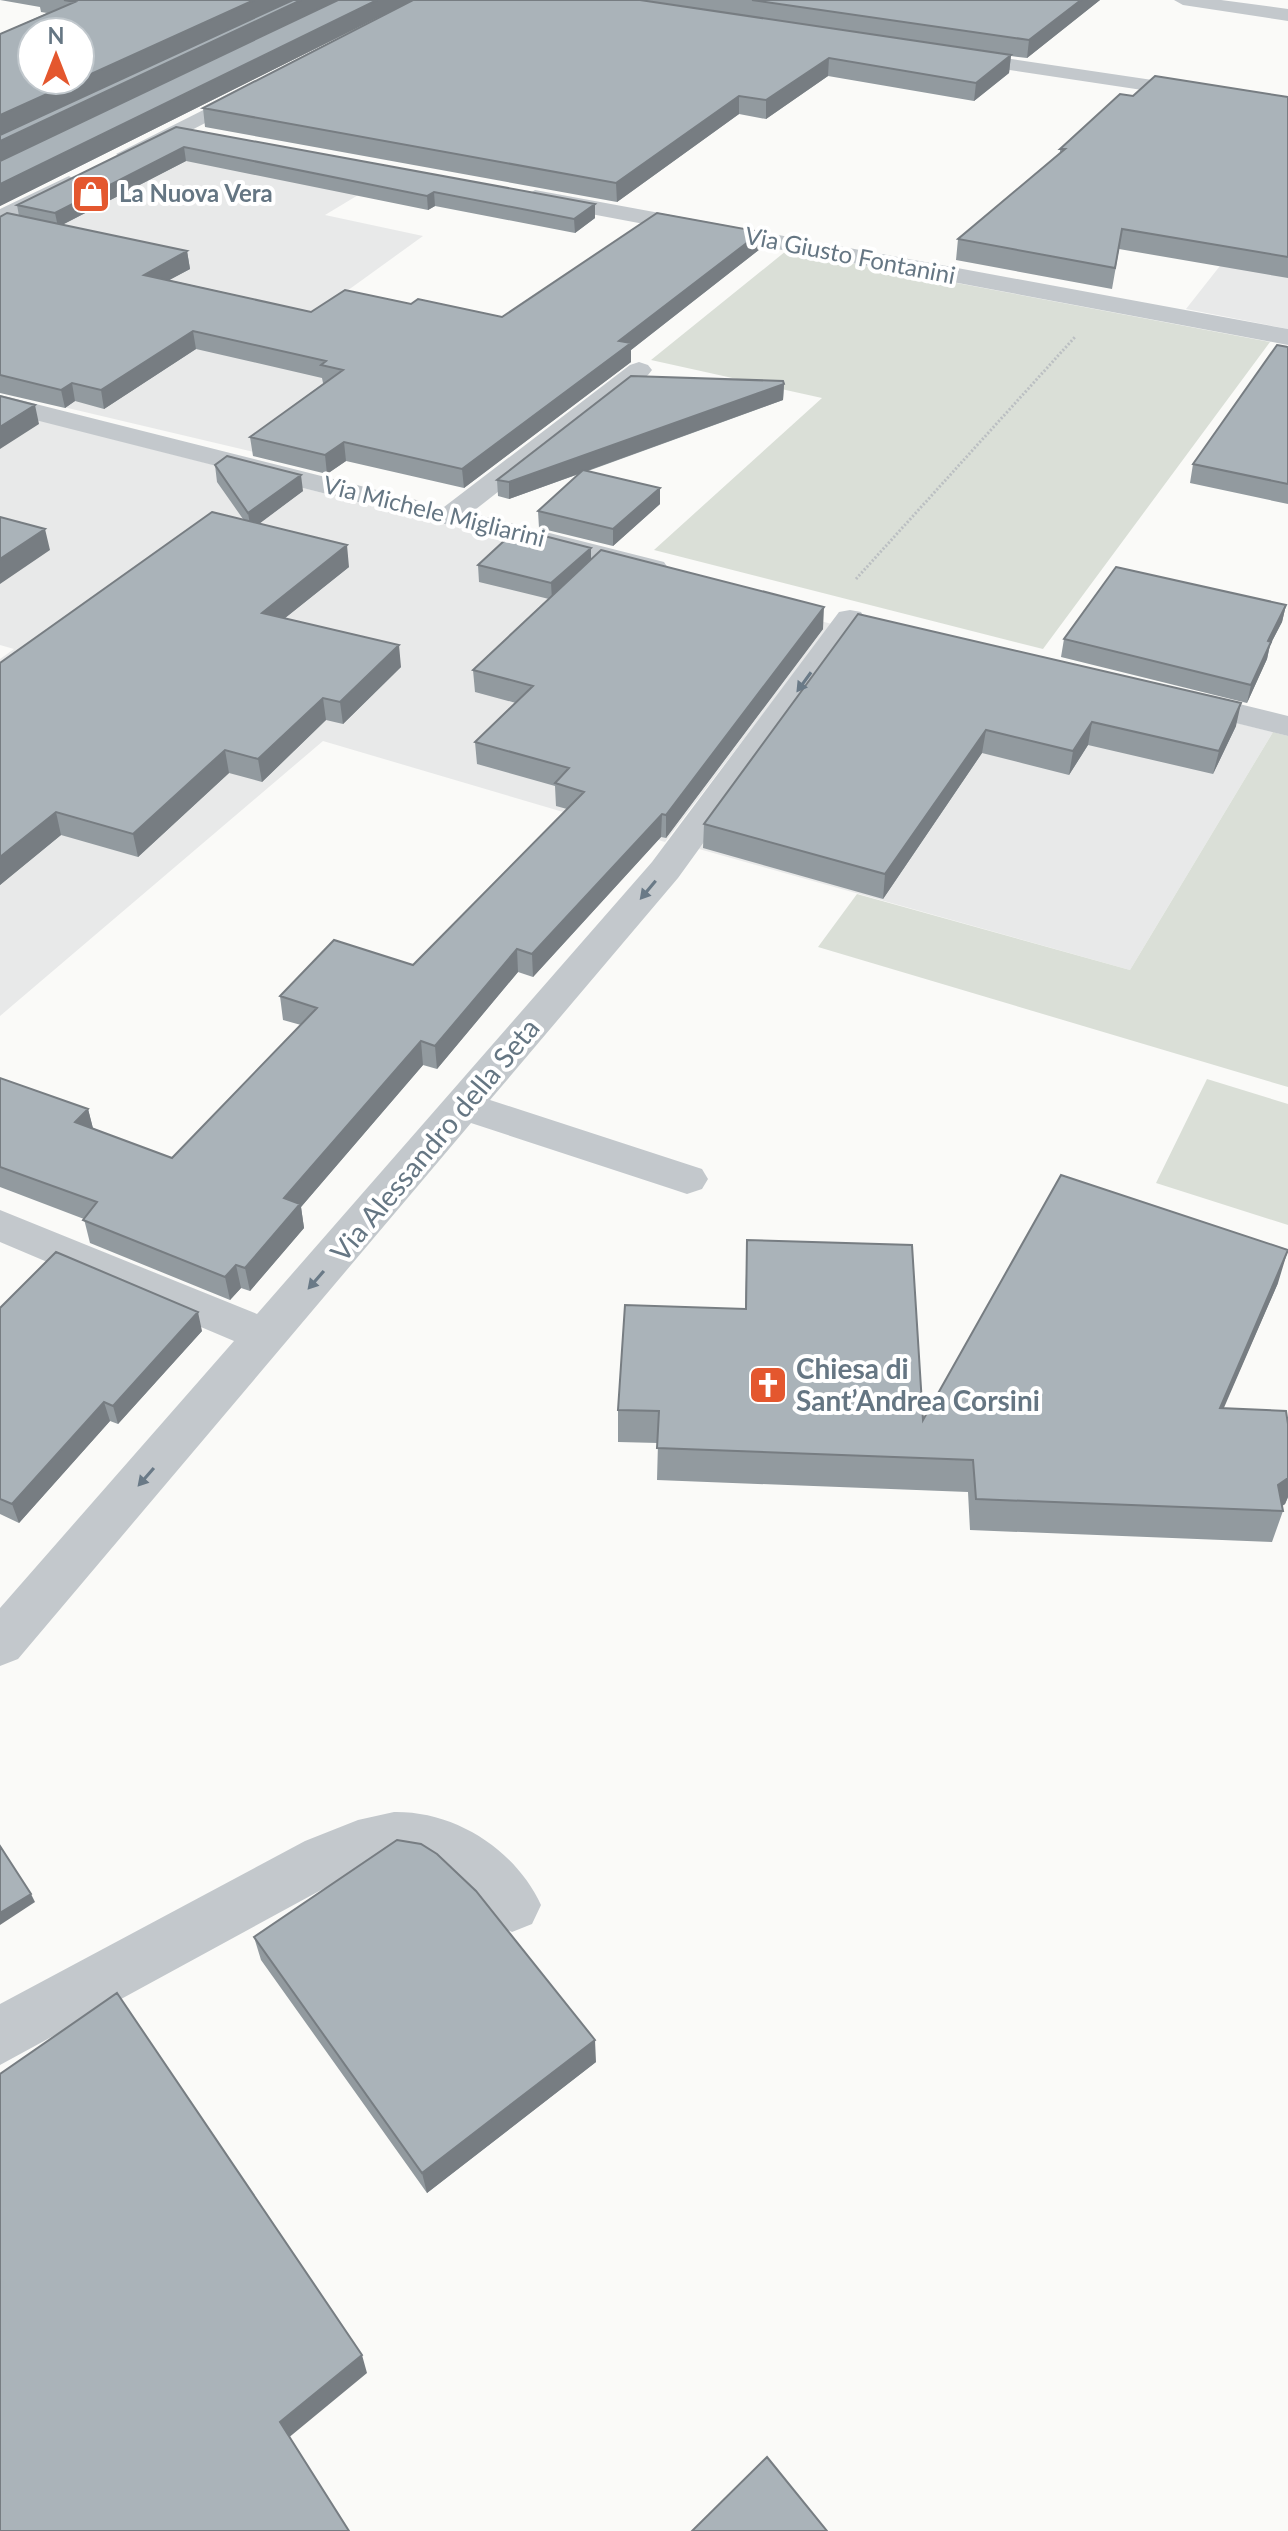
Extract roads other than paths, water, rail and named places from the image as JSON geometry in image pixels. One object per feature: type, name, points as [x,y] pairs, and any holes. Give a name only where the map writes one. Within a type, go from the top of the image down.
[{"type":"street","points":[[1183,0],[1287,14]]},
{"type":"street","points":[[927,52],[1288,106]]},
{"type":"street","points":[[0,218],[280,77]]},
{"type":"street","points":[[175,130],[206,136]]},
{"type":"street","name":"Via Giusto Fontanini","points":[[516,193],[1288,337]]},
{"type":"street","points":[[450,516],[639,370]]},
{"type":"street","name":"Via Michele Migliarini","points":[[0,403],[681,576]]},
{"type":"street","name":"Via Alessandro della Seta","points":[[0,1644],[665,870],[850,619]]},
{"type":"street","points":[[1152,693],[1288,726]]},
{"type":"street","points":[[464,1106],[687,1179]]},
{"type":"street","points":[[0,1225],[267,1336]]},
{"type":"street","points":[[0,2036],[325,1859],[375,1840],[402,1836],[447,1846],[463,1856],[512,1905]]},
{"type":"place","name":"La Nuova Vera","points":[[91,194]]},
{"type":"place","name":"Chiesa di Sant’Andrea Corsini","points":[[768,1385]]}]
